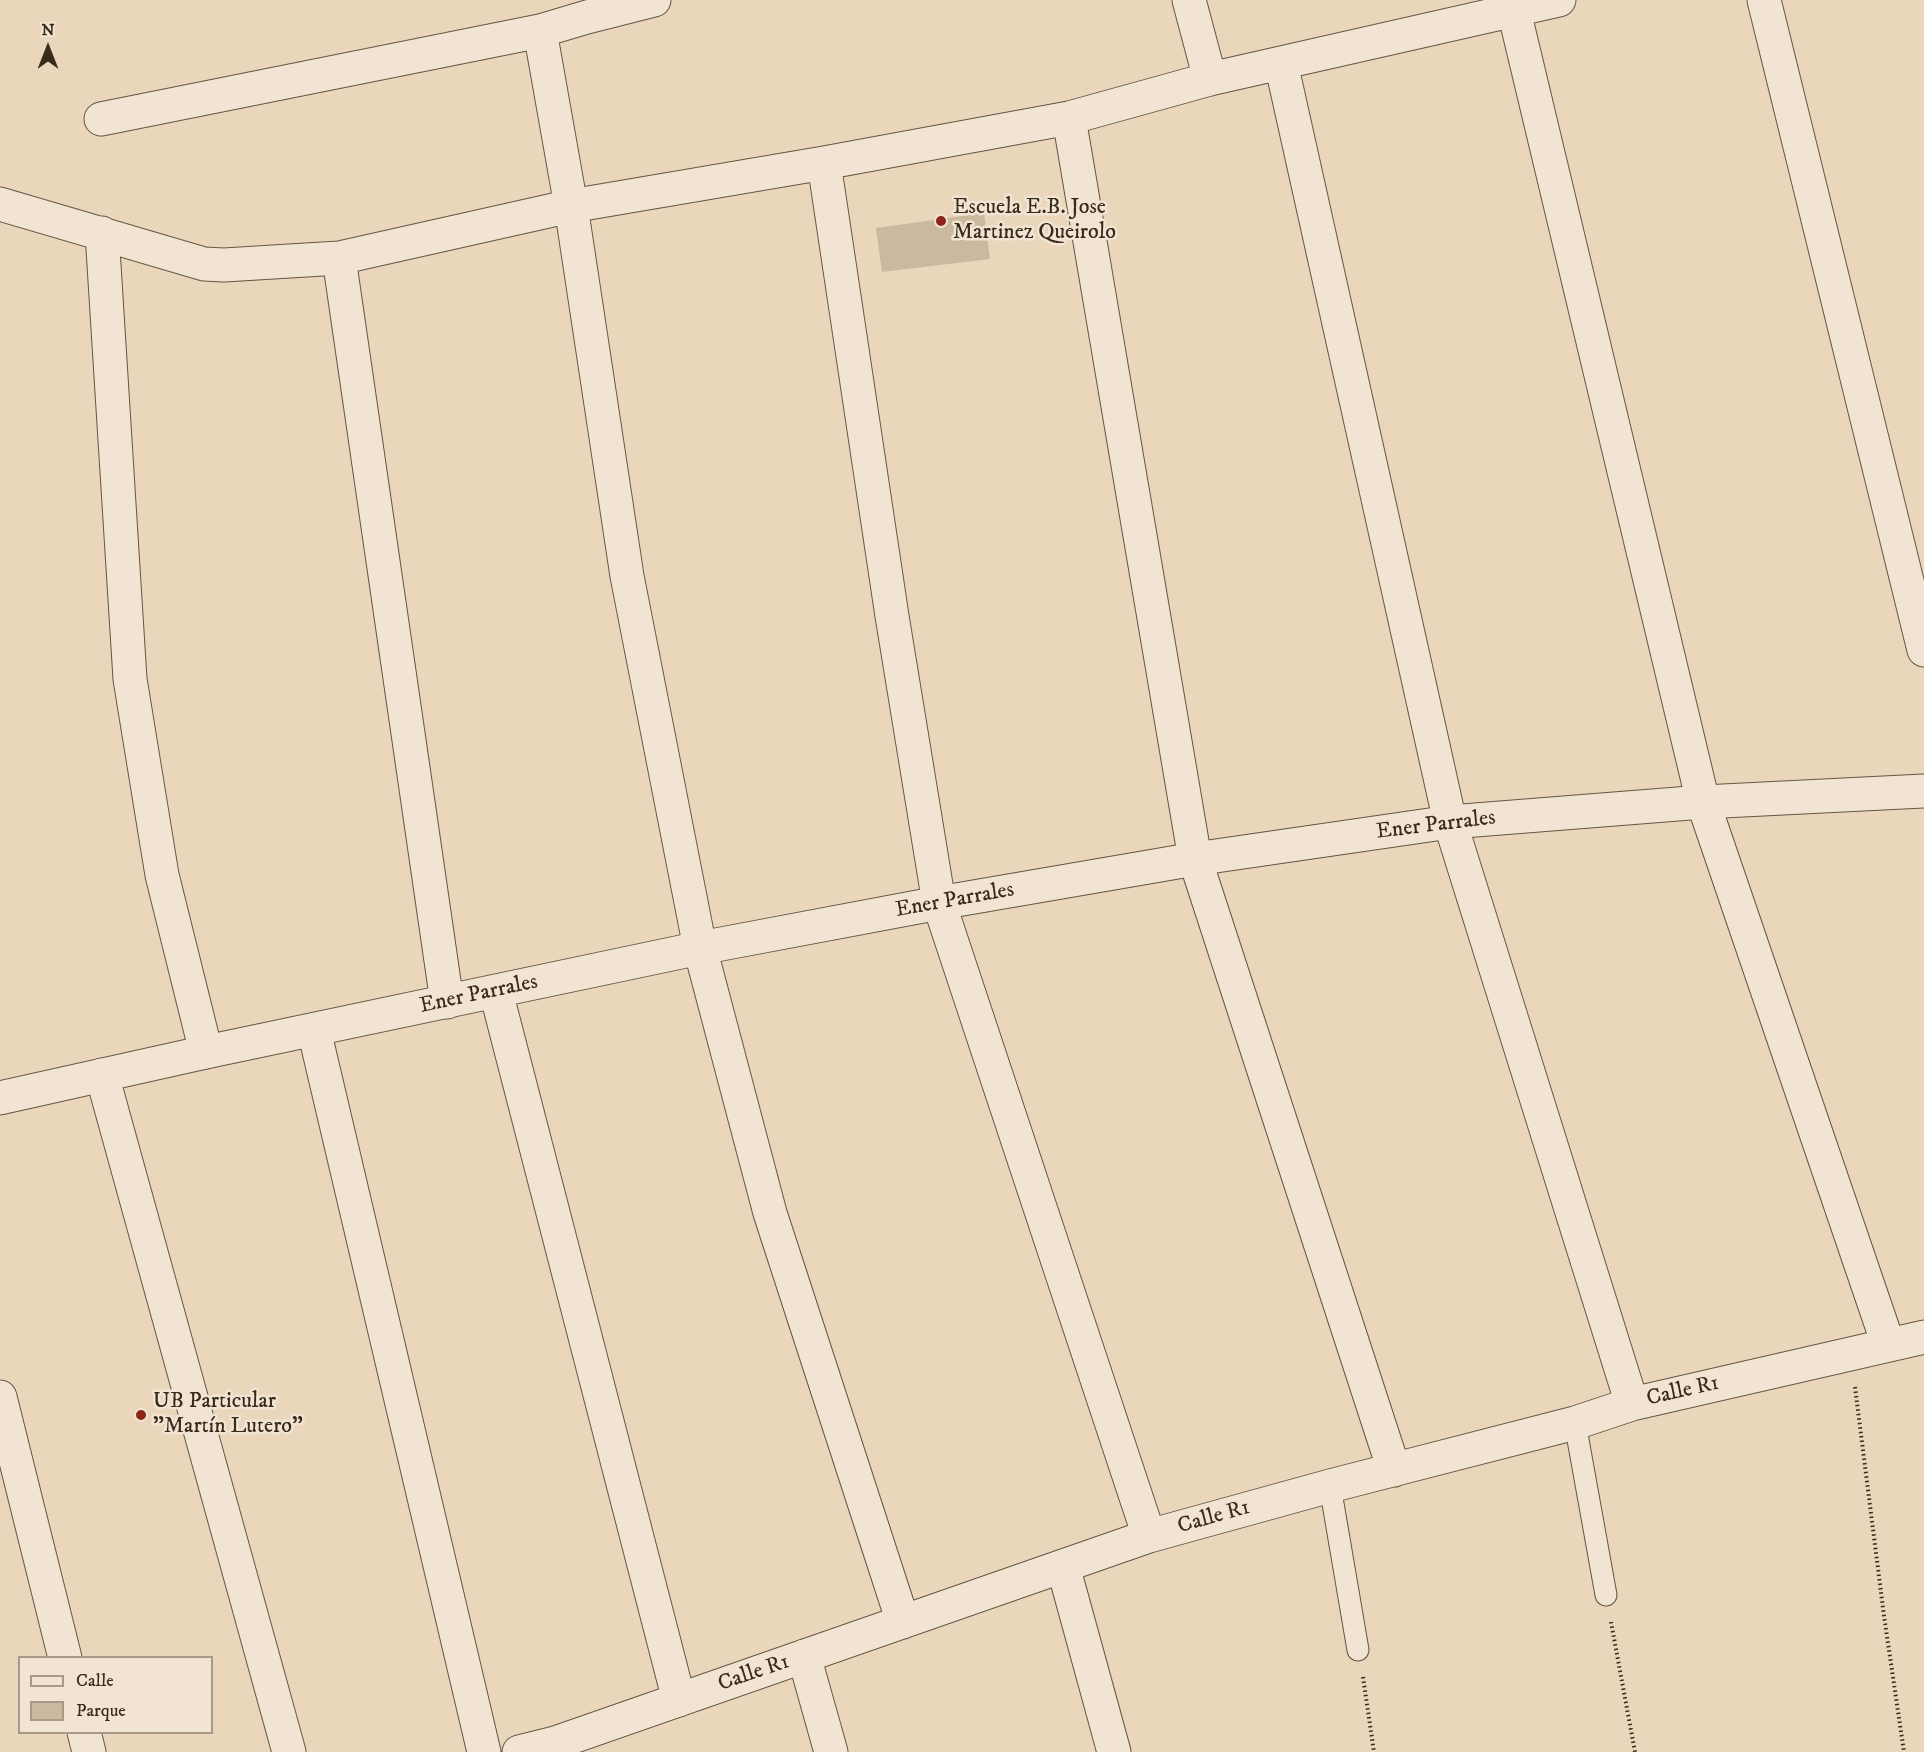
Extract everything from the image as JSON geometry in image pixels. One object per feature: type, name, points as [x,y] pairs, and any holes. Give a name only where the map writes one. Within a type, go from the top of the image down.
[{"type":"street","points":[[100,119],[540,31],[584,8],[654,0]]},
{"type":"street","points":[[1189,0],[1210,79]]},
{"type":"street","points":[[0,204],[204,264],[224,265],[339,258],[571,206],[1069,118],[1210,79],[1559,0]]},
{"type":"street","points":[[1764,0],[1924,650]]},
{"type":"street","points":[[1514,11],[1703,802],[1888,1344]]},
{"type":"street","points":[[540,31],[571,206],[627,576],[700,948],[770,1214],[903,1622]]},
{"type":"street","points":[[1281,63],[1450,822],[1632,1404]]},
{"type":"street","points":[[1069,118],[1195,859],[1394,1470]]},
{"type":"street","points":[[824,163],[892,616],[939,903],[1149,1536]]},
{"type":"street","points":[[102,233],[130,679],[162,875],[206,1052]]},
{"type":"street","points":[[339,258],[447,1002]]},
{"type":"street","name":"Ener Parrales","points":[[0,1098],[206,1052],[700,948],[939,903],[1195,859],[1450,822],[1703,802],[1924,791]]},
{"type":"street","points":[[496,992],[680,1700]]},
{"type":"street","points":[[314,1030],[484,1752]]},
{"type":"street","points":[[102,1075],[289,1752]]},
{"type":"street","name":"Calle R1","points":[[519,1752],[557,1747],[680,1700],[1149,1536],[1330,1486],[1575,1423],[1632,1404],[1924,1337]]},
{"type":"street","points":[[0,1397],[65,1656]]},
{"type":"street","points":[[1063,1566],[1114,1752]]},
{"type":"street","points":[[804,1656],[831,1752]]},
{"type":"street","points":[[84,1734],[88,1752]]},
{"type":"lane","points":[[1575,1423],[1606,1595]]},
{"type":"lane","points":[[1330,1486],[1358,1650]]},
{"type":"path","points":[[1850,1353],[1904,1752]]},
{"type":"path","points":[[1606,1595],[1635,1752]]},
{"type":"path","points":[[1358,1650],[1374,1752]]},
{"type":"green space","points":[[984,213],[990,259],[882,272],[876,228]]},
{"type":"place","name":"Escuela E.B. Jose Martinez Queirolo","points":[[941,221]]},
{"type":"place","name":"UB Particular \"Martín Lutero\"","points":[[141,1415]]}]
